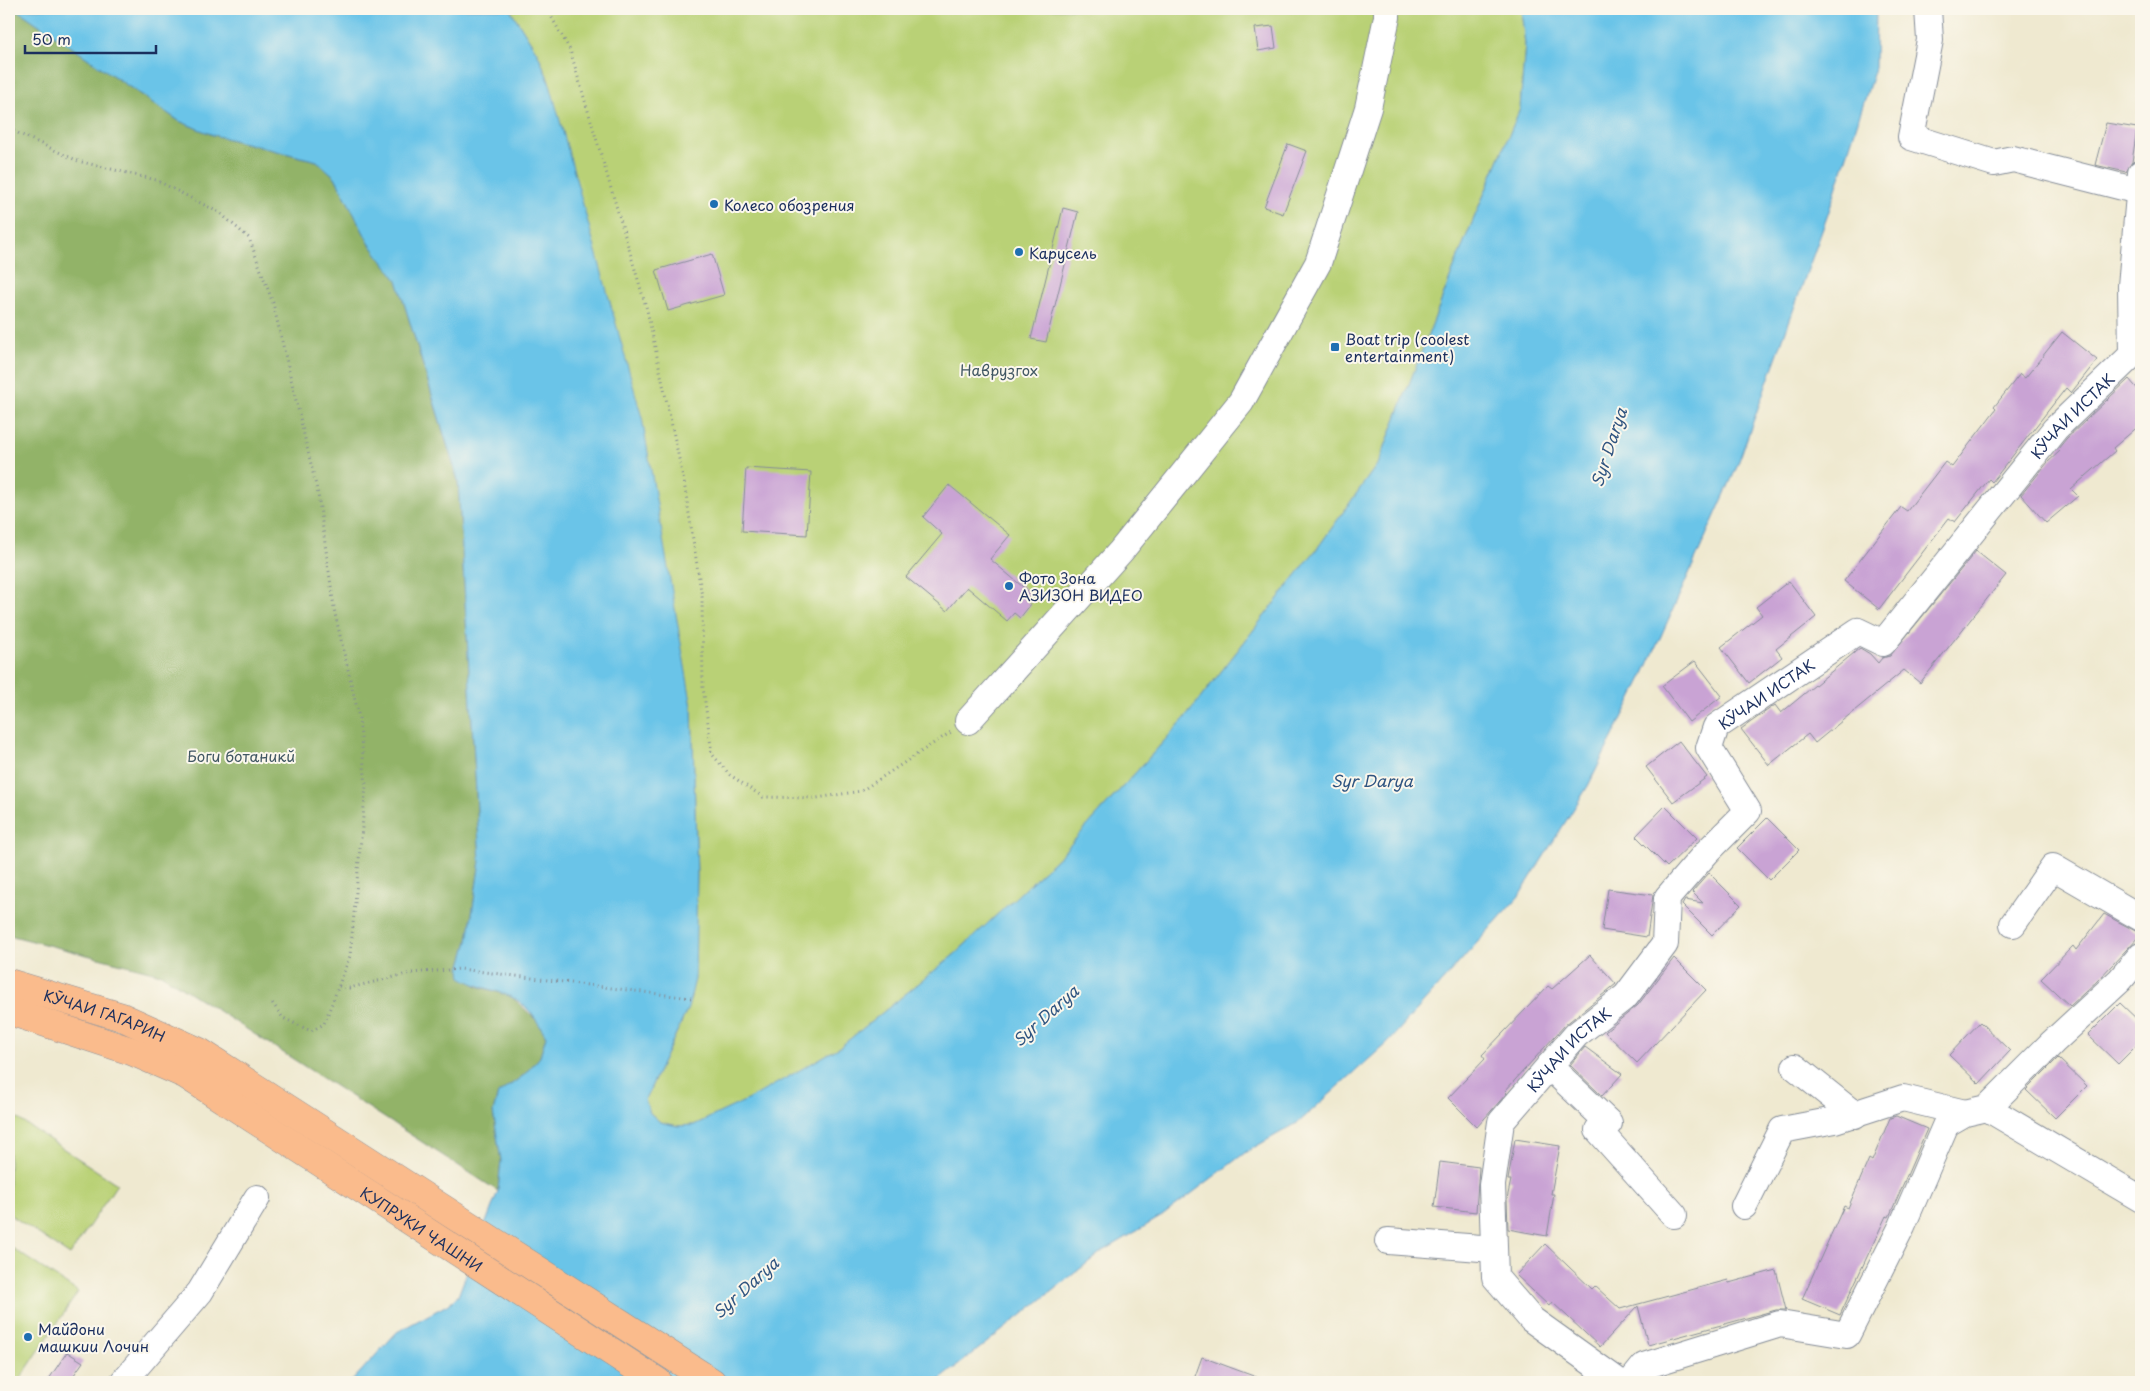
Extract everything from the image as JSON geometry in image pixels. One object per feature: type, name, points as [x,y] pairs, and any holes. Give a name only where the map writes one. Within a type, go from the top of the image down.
[{"type":"highway","name":"КӮЧАИ ГАГАРИН","points":[[9,983],[122,1017],[193,1064]]},
{"type":"highway","name":"КӮЧАИ ГАГАРИН","points":[[9,1011],[131,1051],[193,1064]]},
{"type":"highway","name":"КУПРУКИ ЧАШНИ","points":[[193,1064],[658,1382]]},
{"type":"highway","points":[[193,1064],[712,1382]]},
{"type":"street","points":[[968,721],[1121,551],[1241,402],[1318,263],[1368,108],[1387,17],[1387,9]]},
{"type":"street","points":[[1928,9],[1930,40],[1911,137],[1994,163],[2013,159],[2140,182]]},
{"type":"street","name":"КӮЧАИ ИСТАК","points":[[1619,1382],[1531,1319],[1495,1277],[1492,1185],[1501,1122],[1576,1035],[1626,996],[1665,944],[1667,898],[1748,811],[1709,748],[1716,727],[1858,631],[1883,643],[2055,429],[2137,357],[2131,286],[2140,182]]},
{"type":"street","points":[[2013,924],[2053,867],[2141,918]]},
{"type":"street","points":[[1631,1382],[1644,1366],[1780,1324],[1848,1335],[1902,1226],[1946,1124],[1976,1111],[2120,980],[2141,955]]},
{"type":"street","points":[[1549,1066],[1609,1123],[1598,1130],[1674,1214]]},
{"type":"street","points":[[1795,1067],[1855,1115]]},
{"type":"street","points":[[1744,1206],[1782,1130],[1855,1115],[1903,1098],[1976,1111],[2141,1199]]},
{"type":"street","points":[[123,1382],[200,1292],[257,1198]]},
{"type":"street","points":[[1388,1241],[1494,1249]]},
{"type":"path","points":[[547,9],[570,50],[647,310],[684,482],[702,597],[703,687],[712,754],[730,775],[763,797],[816,798],[861,791],[968,721]]},
{"type":"path","points":[[9,129],[78,161],[156,180],[220,213],[249,238],[273,303],[318,494],[335,614],[359,717],[366,784],[350,956],[324,1024],[311,1031],[283,1018],[271,1001]]},
{"type":"path","points":[[339,986],[349,988],[411,973],[460,969],[691,998]]},
{"type":"green space","name":"Боги ботаникй","points":[[9,9],[16,9],[179,121],[213,135],[317,161],[335,177],[369,243],[397,280],[458,481],[480,861],[468,941],[460,969],[476,986],[511,996],[538,1022],[546,1036],[540,1057],[524,1075],[498,1094],[493,1112],[501,1160],[498,1191],[161,974],[9,935]]},
{"type":"green space","name":"Наврузгох","points":[[510,9],[1521,9],[1525,44],[1520,109],[1464,242],[1379,462],[1319,546],[1185,718],[1061,855],[955,954],[840,1047],[754,1097],[694,1125],[678,1126],[660,1122],[650,1113],[645,1100],[691,998],[697,876],[692,707],[549,81],[538,54]]},
{"type":"green space","points":[[9,1113],[117,1184],[70,1255],[9,1214]]},
{"type":"green space","name":"Майдони машкии Лочин","points":[[9,1246],[78,1292],[18,1382],[9,1382]]},
{"type":"water","name":"Syr Darya","points":[[16,9],[510,9],[538,54],[549,81],[642,418],[692,707],[697,876],[695,979],[688,1008],[645,1100],[650,1113],[660,1122],[678,1126],[694,1125],[753,1097],[840,1047],[955,954],[1061,855],[1185,718],[1319,546],[1379,462],[1464,242],[1520,109],[1525,44],[1521,9],[1876,9],[1875,68],[1828,214],[1736,469],[1643,676],[1588,786],[1519,896],[1388,1042],[1299,1122],[1246,1152],[1162,1216],[1100,1253],[937,1382],[351,1382],[397,1332],[447,1305],[458,1296],[498,1191],[501,1160],[493,1112],[498,1094],[524,1075],[540,1057],[546,1036],[521,1003],[509,996],[479,986],[461,977],[460,969],[468,941],[480,861],[458,480],[397,280],[369,243],[335,177],[317,161],[213,135],[179,121]]},
{"type":"building","points":[[1273,26],[1276,48],[1258,51],[1255,28]]},
{"type":"building","points":[[2106,123],[2137,128],[2132,162],[2126,172],[2095,165]]},
{"type":"building","points":[[1288,144],[1307,151],[1283,214],[1264,207]]},
{"type":"building","points":[[1063,208],[1078,212],[1046,342],[1031,339]]},
{"type":"building","points":[[712,254],[724,295],[668,311],[656,270]]},
{"type":"building","points":[[2062,332],[2097,360],[2071,393],[2066,388],[1992,482],[1989,479],[1955,522],[1949,518],[1879,609],[1844,581],[1901,507],[1907,511],[1945,462],[1952,467],[1996,409],[1994,407],[2020,374],[2025,378]]},
{"type":"building","points":[[2129,379],[2141,393],[2141,424],[2113,448],[2115,451],[2071,489],[2078,496],[2046,523],[2021,495],[2048,462],[2060,451],[2058,449],[2066,439]]},
{"type":"building","points":[[746,468],[811,472],[807,535],[742,531]]},
{"type":"building","points":[[949,485],[1010,535],[990,559],[1030,593],[1025,599],[1031,604],[1020,618],[1014,613],[1007,621],[967,587],[947,611],[906,577],[942,534],[923,517]]},
{"type":"building","points":[[1976,551],[2006,575],[1920,683],[1904,670],[1815,743],[1808,734],[1769,765],[1741,729],[1775,705],[1781,713],[1860,648],[1870,654],[1878,663],[1882,658],[1890,656]]},
{"type":"building","points":[[1789,581],[1816,617],[1776,649],[1782,657],[1749,683],[1721,647],[1762,615],[1756,607]]},
{"type":"building","points":[[1695,661],[1722,696],[1689,722],[1662,686]]},
{"type":"building","points":[[1679,741],[1707,777],[1673,802],[1646,767]]},
{"type":"building","points":[[1665,806],[1697,838],[1667,867],[1636,836]]},
{"type":"building","points":[[1767,818],[1799,850],[1769,880],[1737,848]]},
{"type":"building","points":[[1709,873],[1741,905],[1712,935],[1682,905],[1685,900],[1703,903],[1692,892]]},
{"type":"building","points":[[1608,889],[1653,895],[1647,937],[1602,930]]},
{"type":"building","points":[[2104,914],[2141,934],[2098,980],[2070,1006],[2041,979],[2073,946],[2076,950]]},
{"type":"building","points":[[1590,955],[1616,984],[1565,1025],[1505,1091],[1507,1093],[1477,1127],[1448,1098],[1485,1059],[1482,1055],[1548,986],[1552,989]]},
{"type":"building","points":[[1674,958],[1706,990],[1637,1063],[1605,1032],[1638,1005]]},
{"type":"building","points":[[2120,1003],[2141,1023],[2141,1041],[2118,1064],[2088,1035]]},
{"type":"building","points":[[1980,1022],[2010,1051],[1979,1084],[1949,1055]]},
{"type":"building","points":[[1585,1047],[1622,1074],[1602,1096],[1570,1065]]},
{"type":"building","points":[[2058,1058],[2087,1086],[2055,1118],[2026,1090]]},
{"type":"building","points":[[1896,1116],[1927,1129],[1889,1217],[1886,1216],[1840,1315],[1802,1299],[1844,1206],[1848,1208],[1869,1159],[1872,1161],[1890,1118]]},
{"type":"building","points":[[1515,1139],[1560,1146],[1551,1194],[1554,1194],[1547,1236],[1508,1229],[1507,1199],[1511,1180],[1508,1180]]},
{"type":"building","points":[[1440,1162],[1479,1167],[1476,1212],[1434,1207]]},
{"type":"building","points":[[1545,1244],[1592,1289],[1595,1286],[1620,1309],[1728,1280],[1729,1283],[1776,1270],[1786,1310],[1776,1310],[1648,1345],[1638,1306],[1600,1347],[1552,1302],[1549,1306],[1516,1275]]},
{"type":"building","points":[[67,1352],[83,1362],[69,1382],[47,1382]]},
{"type":"building","points":[[1202,1357],[1267,1381],[1193,1382]]},
{"type":"place","name":"Колесо обозрения","points":[[714,204]]},
{"type":"place","name":"Карусель","points":[[1019,252]]},
{"type":"place","name":"Boat trip (coolest entertainment)","points":[[1335,347]]},
{"type":"place","name":"Фото Зона АЗИЗОН ВИДЕО","points":[[1009,586]]},
{"type":"place","name":"Майдони машкии Лочин","points":[[28,1337]]}]
